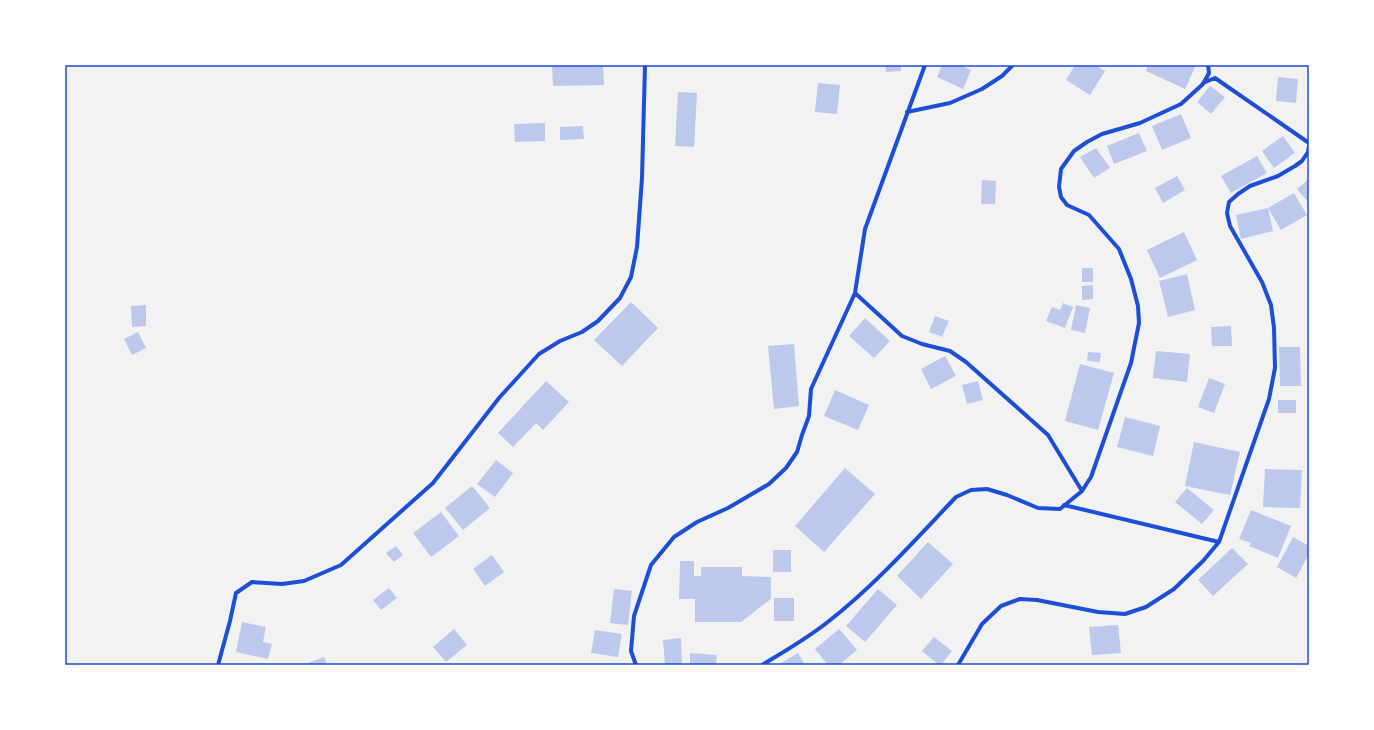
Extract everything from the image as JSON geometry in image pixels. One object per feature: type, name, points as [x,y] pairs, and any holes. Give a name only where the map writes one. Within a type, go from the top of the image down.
[{"type":"street","points":[[218,665],[236,593],[252,582],[282,584],[304,581],[341,565],[433,483],[499,398],[539,354],[560,341],[582,332],[598,321],[620,298],[631,277],[637,247],[642,178],[646,65]]},
{"type":"street","points":[[636,665],[631,651],[634,616],[652,565],[674,536],[697,522],[728,508],[769,484],[786,468],[797,452],[809,416],[811,389],[855,293],[865,228],[925,65]]},
{"type":"street","points":[[908,112],[950,103],[975,92],[1002,76],[1013,65]]},
{"type":"street","points":[[1203,84],[1209,72],[1208,66]]},
{"type":"street","points":[[762,665],[791,648],[829,621],[884,572],[956,497],[971,490],[987,489],[1007,495],[1038,508],[1060,509],[1082,491],[1091,477],[1131,363],[1139,323],[1138,306],[1131,279],[1119,249],[1088,215],[1067,205],[1061,197],[1059,187],[1061,169],[1074,151],[1102,134],[1140,123],[1181,104],[1203,84],[1215,78],[1309,143]]},
{"type":"street","points":[[958,665],[982,624],[1001,606],[1020,599],[1037,600],[1098,612],[1125,614],[1146,607],[1174,590],[1203,561],[1219,542],[1269,400],[1275,368],[1274,328],[1271,305],[1262,282],[1230,226],[1227,214],[1229,202],[1250,186],[1278,176],[1295,166],[1302,161],[1308,152],[1309,146]]},
{"type":"street","points":[[855,293],[902,336],[922,344],[950,351],[966,362],[1048,435],[1082,491]]},
{"type":"street","points":[[1064,505],[1219,542]]},
{"type":"building","points":[[552,65],[603,65],[604,85],[553,86]]},
{"type":"building","points":[[885,65],[900,65],[901,71],[886,72]]},
{"type":"building","points":[[942,65],[961,65],[971,70],[963,89],[937,77]]},
{"type":"building","points":[[1075,65],[1095,65],[1105,71],[1090,95],[1066,80]]},
{"type":"building","points":[[1148,65],[1196,65],[1185,89],[1146,71]]},
{"type":"building","points":[[1278,77],[1298,79],[1296,103],[1276,101]]},
{"type":"building","points":[[818,83],[840,85],[837,114],[815,112]]},
{"type":"building","points":[[1210,86],[1225,97],[1211,114],[1197,102]]},
{"type":"building","points":[[678,92],[697,93],[694,147],[675,146]]},
{"type":"building","points":[[1181,114],[1191,138],[1162,150],[1152,126]]},
{"type":"building","points":[[545,123],[545,141],[515,142],[514,124]]},
{"type":"building","points":[[583,126],[584,139],[560,140],[560,127]]},
{"type":"building","points":[[1139,133],[1147,151],[1114,164],[1107,146]]},
{"type":"building","points":[[1283,136],[1295,153],[1274,168],[1262,151]]},
{"type":"building","points":[[1096,148],[1110,168],[1094,178],[1080,157]]},
{"type":"building","points":[[1257,156],[1267,173],[1231,193],[1221,176]]},
{"type":"building","points":[[1177,176],[1185,190],[1163,203],[1155,188]]},
{"type":"building","points":[[1309,179],[1309,203],[1297,189]]},
{"type":"building","points":[[982,180],[996,181],[995,204],[981,204]]},
{"type":"building","points":[[1294,193],[1307,215],[1281,230],[1268,208]]},
{"type":"building","points":[[1268,208],[1273,231],[1241,239],[1236,215]]},
{"type":"building","points":[[1184,232],[1197,260],[1160,278],[1147,250]]},
{"type":"building","points":[[1082,268],[1093,268],[1093,282],[1082,282]]},
{"type":"building","points":[[1187,274],[1195,310],[1168,317],[1159,281]]},
{"type":"building","points":[[1093,285],[1093,299],[1082,300],[1082,286]]},
{"type":"building","points":[[631,302],[658,328],[622,366],[594,340]]},
{"type":"building","points":[[1063,303],[1073,307],[1065,328],[1046,321],[1052,307],[1060,310]]},
{"type":"building","points":[[146,305],[146,326],[132,327],[131,306]]},
{"type":"building","points":[[1076,305],[1090,308],[1085,333],[1071,330]]},
{"type":"building","points":[[935,316],[949,321],[942,337],[929,332]]},
{"type":"building","points":[[865,318],[890,341],[874,358],[849,336]]},
{"type":"building","points":[[1231,326],[1232,346],[1212,346],[1211,327]]},
{"type":"building","points":[[138,332],[146,348],[132,355],[124,339]]},
{"type":"building","points":[[794,344],[799,406],[774,409],[768,346]]},
{"type":"building","points":[[1279,347],[1300,347],[1301,386],[1280,386]]},
{"type":"building","points":[[1156,351],[1190,354],[1187,382],[1153,378]]},
{"type":"building","points":[[1088,352],[1101,353],[1100,362],[1087,361]]},
{"type":"building","points":[[945,356],[956,376],[931,389],[921,369]]},
{"type":"building","points":[[1080,364],[1114,373],[1098,430],[1065,421]]},
{"type":"building","points":[[1209,378],[1225,384],[1214,413],[1198,407]]},
{"type":"building","points":[[546,381],[569,402],[543,430],[536,423],[513,447],[498,433]]},
{"type":"building","points":[[978,381],[983,400],[967,404],[962,385]]},
{"type":"building","points":[[835,390],[869,405],[858,430],[824,416]]},
{"type":"building","points":[[1278,400],[1296,400],[1296,413],[1278,413]]},
{"type":"building","points":[[1125,417],[1160,426],[1153,456],[1117,447]]},
{"type":"building","points":[[1194,442],[1240,452],[1230,495],[1185,486]]},
{"type":"building","points":[[496,460],[513,473],[495,497],[477,484]]},
{"type":"building","points":[[845,468],[875,494],[824,552],[795,526]]},
{"type":"building","points":[[1265,469],[1302,470],[1300,508],[1263,507]]},
{"type":"building","points":[[472,486],[490,508],[463,530],[445,508]]},
{"type":"building","points":[[1187,488],[1214,510],[1202,524],[1175,502]]},
{"type":"building","points":[[1251,510],[1291,526],[1278,558],[1249,546],[1251,543],[1239,539]]},
{"type":"building","points":[[441,512],[459,536],[431,557],[413,533]]},
{"type":"building","points":[[1293,537],[1309,546],[1309,554],[1296,578],[1277,567]]},
{"type":"building","points":[[928,542],[953,564],[921,599],[897,576]]},
{"type":"building","points":[[396,546],[403,555],[394,562],[386,553]]},
{"type":"building","points":[[1232,548],[1248,564],[1213,596],[1198,580]]},
{"type":"building","points":[[773,550],[791,550],[791,572],[773,572]]},
{"type":"building","points":[[492,555],[504,572],[485,586],[473,569]]},
{"type":"building","points":[[680,561],[694,561],[694,576],[701,576],[701,567],[742,567],[742,576],[771,577],[771,599],[741,622],[695,622],[695,599],[679,599]]},
{"type":"building","points":[[389,588],[397,598],[381,610],[373,600]]},
{"type":"building","points":[[614,589],[632,591],[628,625],[610,623]]},
{"type":"building","points":[[878,589],[897,605],[865,642],[846,626]]},
{"type":"building","points":[[774,598],[794,598],[794,621],[774,621]]},
{"type":"building","points":[[242,622],[266,627],[263,642],[272,644],[268,659],[236,652]]},
{"type":"building","points":[[1118,625],[1121,653],[1092,655],[1089,627]]},
{"type":"building","points":[[454,629],[467,645],[446,662],[433,647]]},
{"type":"building","points":[[839,629],[857,650],[839,665],[828,665],[815,649]]},
{"type":"building","points":[[595,630],[622,634],[618,657],[591,653]]},
{"type":"building","points":[[934,637],[952,651],[941,665],[922,651]]},
{"type":"building","points":[[681,638],[682,665],[665,665],[663,640]]},
{"type":"building","points":[[690,653],[717,655],[716,665],[690,665]]},
{"type":"building","points":[[798,653],[805,665],[778,665]]},
{"type":"building","points":[[324,657],[327,665],[309,665],[308,663]]}]
